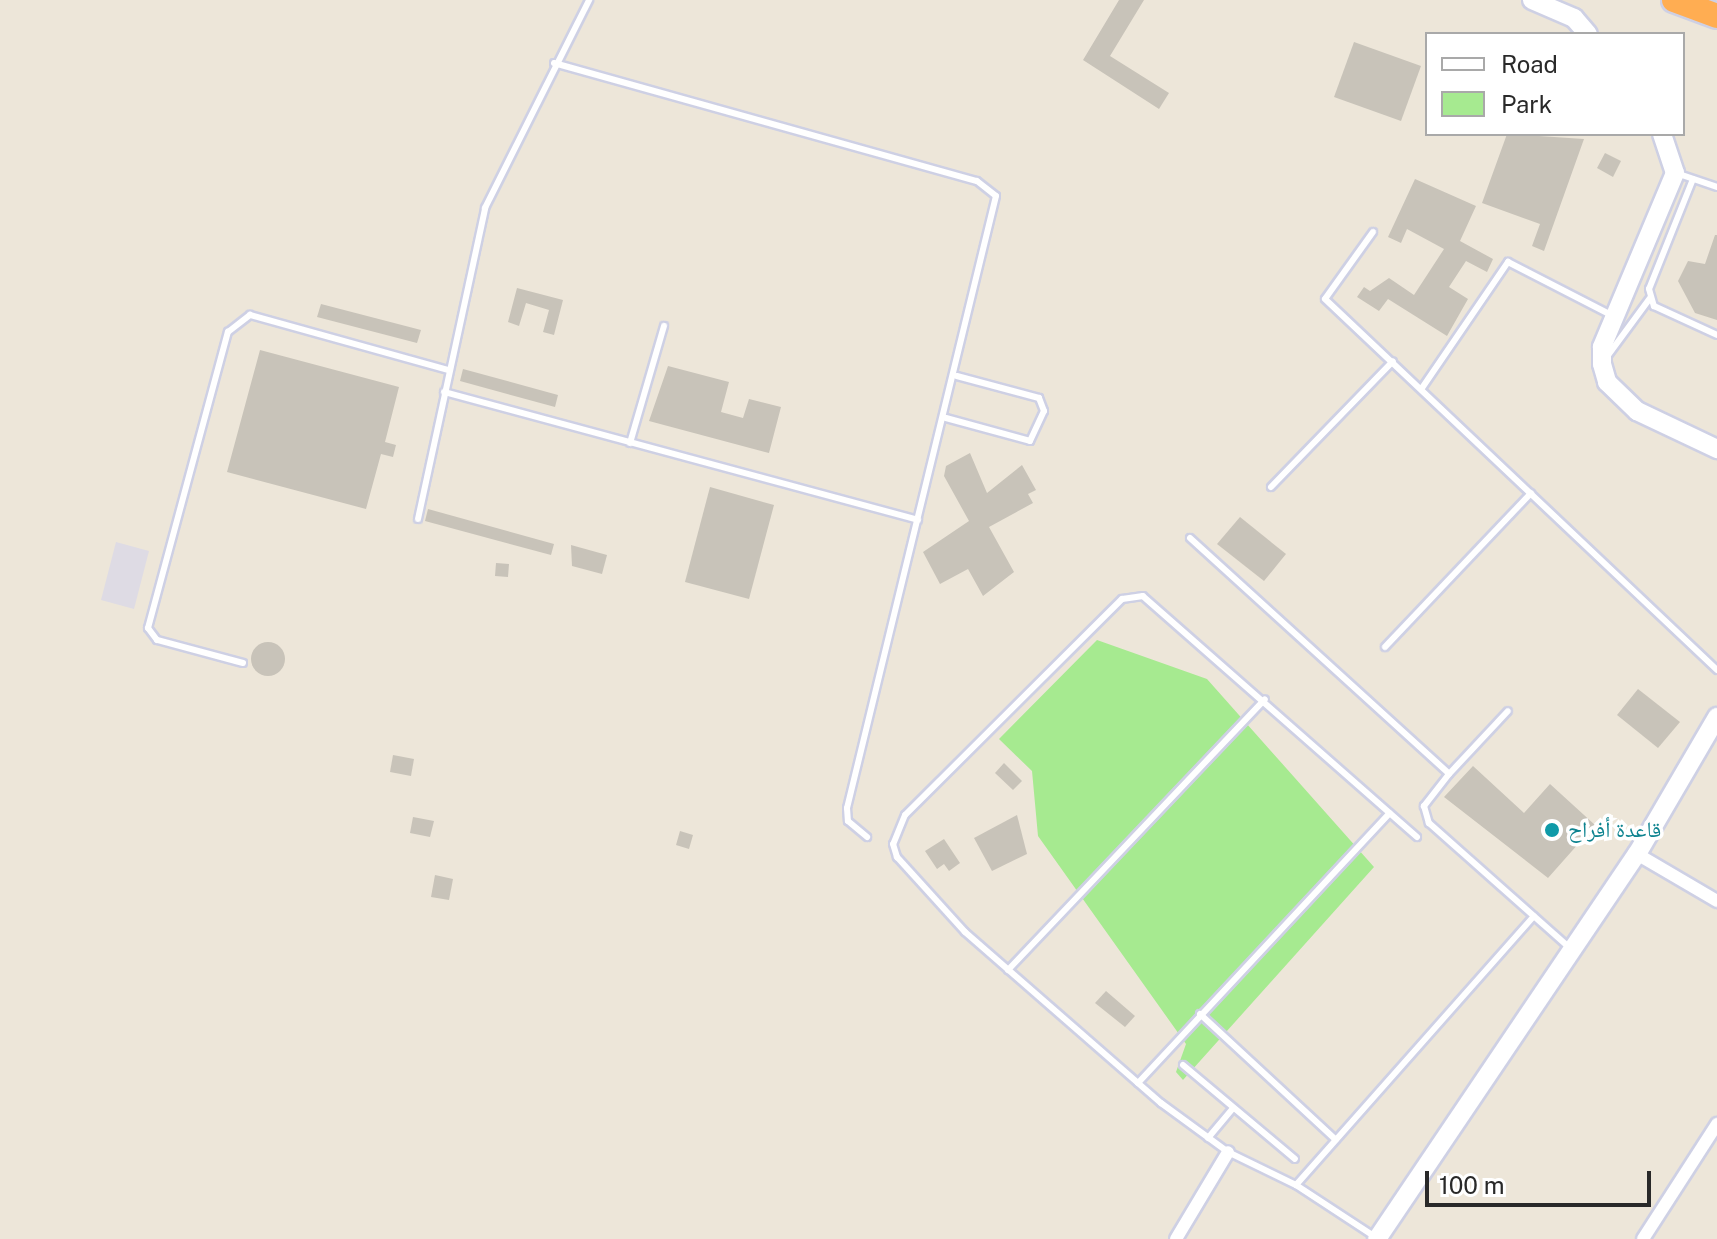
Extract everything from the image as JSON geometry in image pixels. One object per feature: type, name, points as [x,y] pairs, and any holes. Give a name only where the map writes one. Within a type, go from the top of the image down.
[{"type":"highway","points":[[1674,0],[1717,16]]},
{"type":"street","points":[[1532,0],[1572,26]]},
{"type":"street","points":[[1663,136],[1675,173],[1614,317],[1602,364],[1607,382],[1637,411],[1717,449]]},
{"type":"street","points":[[1377,1239],[1570,948],[1637,854],[1717,717]]},
{"type":"street","points":[[1637,854],[1717,901]]},
{"type":"street","points":[[1643,1239],[1717,1124]]},
{"type":"street","points":[[1176,1239],[1228,1152]]},
{"type":"lane","points":[[418,519],[485,208],[554,63],[589,0]]},
{"type":"lane","points":[[554,63],[985,185],[997,211],[847,808],[850,824],[867,837]]},
{"type":"lane","points":[[1675,173],[1717,187]]},
{"type":"lane","points":[[1602,364],[1650,298],[1693,179]]},
{"type":"lane","points":[[1373,232],[1325,299],[1717,670]]},
{"type":"lane","points":[[1422,388],[1508,262],[1614,317]]},
{"type":"lane","points":[[1650,298],[1670,317],[1717,335]]},
{"type":"lane","points":[[243,663],[157,640],[148,628],[228,332],[250,315],[448,370]]},
{"type":"lane","points":[[630,443],[664,326]]},
{"type":"lane","points":[[1271,487],[1393,361]]},
{"type":"lane","points":[[946,418],[1030,441],[1044,411],[1039,398],[957,376]]},
{"type":"lane","points":[[444,392],[918,520]]},
{"type":"lane","points":[[1385,647],[1531,493]]},
{"type":"lane","points":[[1190,538],[1449,774]]},
{"type":"lane","points":[[1377,1239],[1296,1185],[1228,1152],[1138,1083],[1008,970],[897,857],[893,830],[1131,596],[1156,600],[1417,837]]},
{"type":"lane","points":[[1008,970],[1265,699]]},
{"type":"lane","points":[[1508,711],[1449,774],[1423,815],[1570,948]]},
{"type":"lane","points":[[1138,1083],[1390,813]]},
{"type":"lane","points":[[1296,1185],[1534,916]]},
{"type":"lane","points":[[1200,1014],[1336,1140]]},
{"type":"lane","points":[[1183,1065],[1295,1159]]},
{"type":"lane","points":[[1208,1138],[1233,1108]]},
{"type":"shaded area","points":[[116,542],[149,551],[134,609],[101,600]]},
{"type":"green space","points":[[1097,640],[1207,679],[1374,867],[1183,1080],[1176,1072],[1186,1044],[1038,836],[1032,771],[999,739]]},
{"type":"building","points":[[1119,0],[1144,0],[1110,56],[1169,93],[1159,109],[1083,60]]},
{"type":"building","points":[[1354,42],[1421,66],[1401,121],[1334,97]]},
{"type":"building","points":[[1506,136],[1584,139],[1544,251],[1532,246],[1540,224],[1482,203]]},
{"type":"building","points":[[1605,153],[1621,161],[1613,177],[1597,168]]},
{"type":"building","points":[[1415,179],[1476,206],[1460,241],[1493,259],[1487,272],[1466,261],[1449,287],[1468,299],[1447,336],[1388,299],[1379,311],[1357,297],[1364,287],[1370,291],[1389,278],[1414,295],[1444,249],[1407,229],[1401,243],[1388,237]]},
{"type":"building","points":[[1715,235],[1717,320],[1695,313],[1678,281],[1688,261],[1705,264]]},
{"type":"building","points":[[517,288],[563,300],[554,335],[543,332],[549,310],[526,303],[519,326],[508,322]]},
{"type":"building","points":[[321,304],[421,330],[417,343],[317,317]]},
{"type":"building","points":[[260,350],[399,387],[385,442],[396,445],[393,457],[381,454],[366,509],[227,472]]},
{"type":"building","points":[[668,366],[729,382],[721,412],[743,418],[749,399],[781,407],[769,453],[649,421]]},
{"type":"building","points":[[463,369],[558,395],[555,407],[460,381]]},
{"type":"building","points":[[970,453],[987,493],[1022,465],[1036,490],[1028,494],[1033,503],[989,527],[1014,572],[983,596],[968,569],[940,584],[923,552],[969,521],[944,476],[946,466]]},
{"type":"building","points":[[710,487],[774,505],[749,599],[685,582]]},
{"type":"building","points":[[428,509],[554,544],[551,555],[425,521]]},
{"type":"building","points":[[1240,517],[1286,554],[1264,581],[1217,544]]},
{"type":"building","points":[[571,545],[607,555],[602,574],[572,566]]},
{"type":"building","points":[[496,563],[509,564],[508,577],[495,576]]},
{"type":"building","points":[[268,642],[280,647],[285,659],[280,671],[268,676],[256,671],[251,659],[256,647]]},
{"type":"building","points":[[1638,689],[1680,722],[1658,748],[1617,715]]},
{"type":"building","points":[[393,755],[414,759],[411,776],[390,772]]},
{"type":"building","points":[[1004,763],[1022,781],[1013,790],[995,773]]},
{"type":"building","points":[[1473,766],[1524,813],[1550,784],[1595,825],[1548,878],[1444,797]]},
{"type":"building","points":[[1017,815],[1027,854],[992,871],[974,838]]},
{"type":"building","points":[[413,817],[434,821],[430,837],[410,833]]},
{"type":"building","points":[[680,831],[693,835],[689,849],[676,845]]},
{"type":"building","points":[[944,839],[960,863],[949,871],[944,864],[937,869],[925,851]]},
{"type":"building","points":[[435,875],[453,879],[449,900],[431,897]]},
{"type":"building","points":[[1106,991],[1135,1016],[1125,1027],[1095,1003]]},
{"type":"place","name":"قاعدة أفراح","points":[[1552,830]]}]
